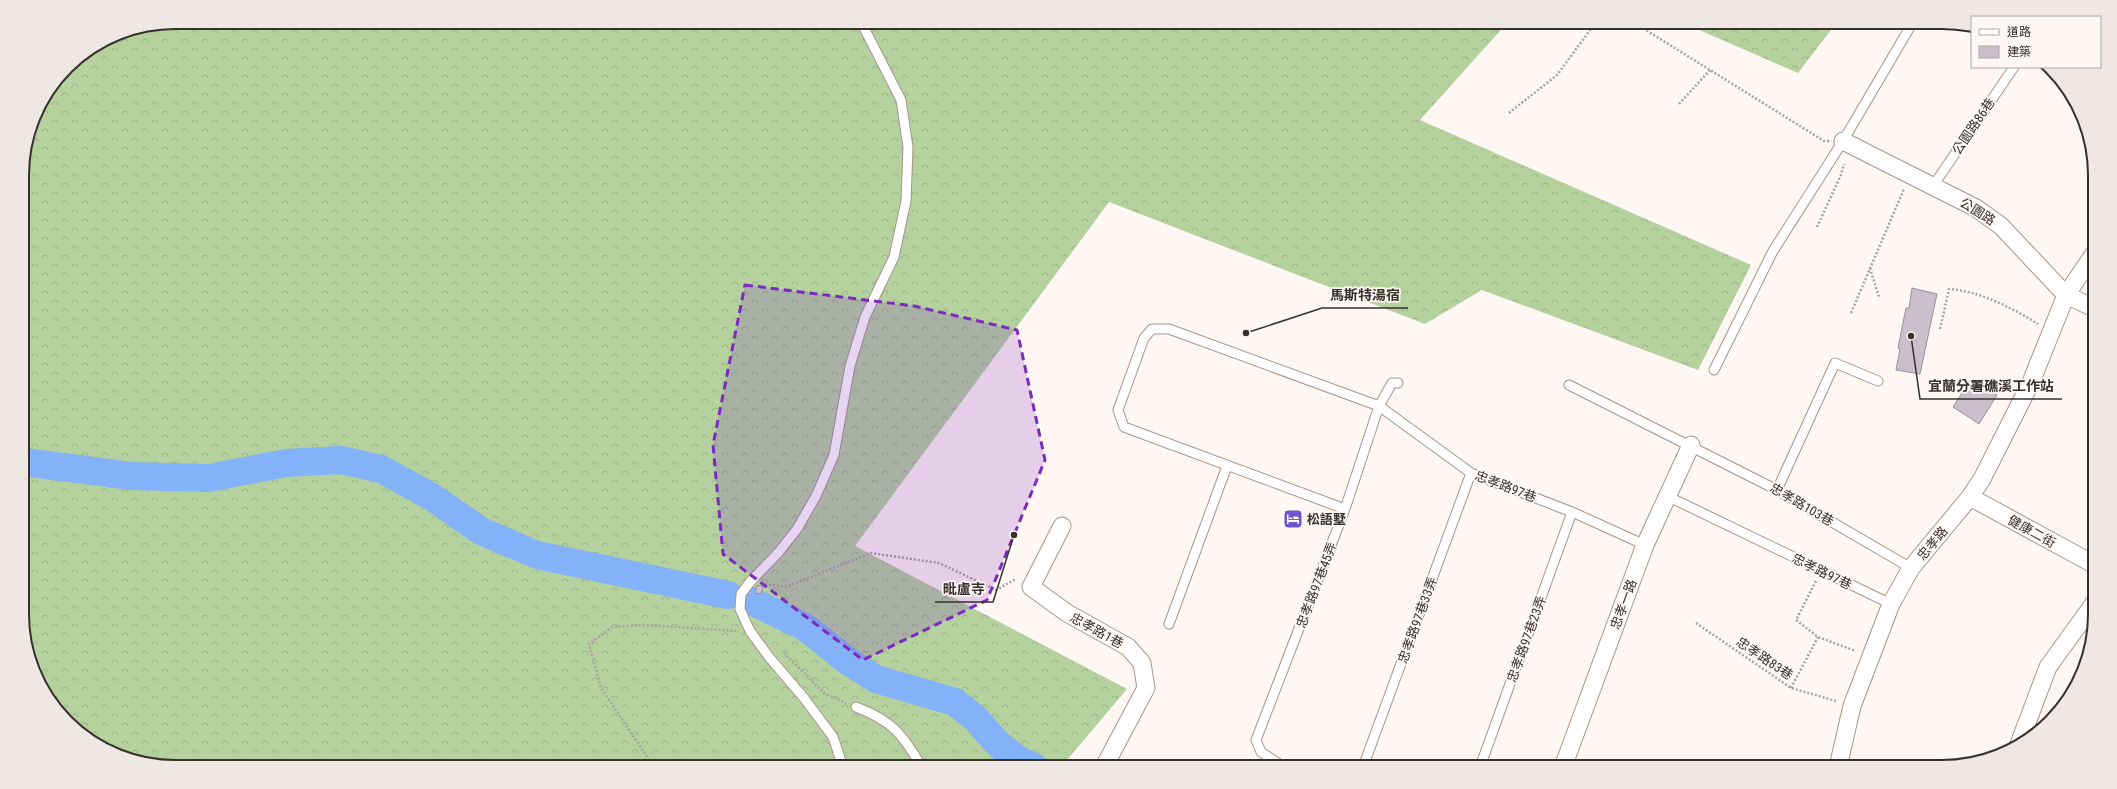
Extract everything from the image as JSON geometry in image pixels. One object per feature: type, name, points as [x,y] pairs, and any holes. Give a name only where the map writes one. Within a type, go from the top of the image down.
[{"type":"street","name":"公園路","points":[[1846,142],[1976,208],[2001,226],[2066,295],[2088,305]]},
{"type":"street","name":"忠孝路","points":[[1840,760],[1852,706],[1869,656],[1891,604],[1911,568],[1970,497],[1982,479],[2031,382],[2066,295],[2088,263]]},
{"type":"street","name":"忠孝一路","points":[[1566,760],[1645,545],[1691,445]]},
{"type":"street","name":"健康二街","points":[[1970,497],[2088,561]]},
{"type":"street","points":[[1031,587],[1062,526]]},
{"type":"street","name":"忠孝路1巷","points":[[1031,587],[1067,613],[1128,647],[1142,663],[1146,688],[1108,760]]},
{"type":"street","points":[[2022,735],[2048,667],[2088,612]]},
{"type":"lane","points":[[841,760],[833,737],[750,631],[740,609],[741,594],[750,582],[778,553],[797,529],[816,496],[834,455],[850,366],[865,317],[894,257],[906,201],[908,147],[901,100],[865,29]]},
{"type":"lane","points":[[1714,370],[1773,251],[1846,142],[1909,29]]},
{"type":"lane","name":"公園路86巷","points":[[1933,186],[2013,68]]},
{"type":"lane","name":"忠孝路97巷","points":[[1228,466],[1124,427],[1118,410],[1144,338],[1152,329],[1168,329],[1379,406],[1471,473],[1572,512],[1645,545]]},
{"type":"lane","points":[[1777,490],[1834,363],[1878,381]]},
{"type":"lane","name":"忠孝路97巷45弄","points":[[1273,760],[1261,752],[1256,740],[1345,509],[1379,406],[1392,382],[1398,382]]},
{"type":"lane","name":"忠孝路103巷","points":[[1569,385],[1691,445],[1777,490],[1911,568]]},
{"type":"lane","points":[[1169,624],[1228,466],[1345,509]]},
{"type":"lane","name":"忠孝路97巷33弄","points":[[1366,760],[1471,473]]},
{"type":"lane","name":"忠孝路97巷","points":[[1667,496],[1891,604]]},
{"type":"lane","name":"忠孝路97巷23弄","points":[[1483,760],[1572,512]]},
{"type":"lane","points":[[856,707],[878,716],[905,738],[918,760]]},
{"type":"path","points":[[1509,113],[1557,75],[1591,29]]},
{"type":"path","points":[[1644,29],[1824,141],[1846,142],[1841,175],[1817,228]]},
{"type":"path","points":[[1679,104],[1710,70]]},
{"type":"path","points":[[1851,313],[1910,175]]},
{"type":"path","points":[[1870,268],[1879,297]]},
{"type":"path","points":[[1940,329],[1949,289],[1964,290],[2010,309],[2052,332]]},
{"type":"path","points":[[750,582],[786,587],[871,553],[939,563],[996,590],[1014,580],[1031,587]]},
{"type":"path","points":[[1822,570],[1796,620],[1818,637],[1869,656]]},
{"type":"path","name":"忠孝路83巷","points":[[1696,622],[1791,688],[1852,706]]},
{"type":"path","points":[[649,760],[601,688],[589,644],[612,627],[644,625],[750,631]]},
{"type":"path","points":[[1791,688],[1818,637]]},
{"type":"path","points":[[791,661],[825,694],[856,707]]},
{"type":"highlighted area","points":[[745,285],[914,306],[1017,330],[1045,460],[987,600],[863,660],[723,554],[713,445]]},
{"type":"green space","points":[[166,29],[1502,29],[1420,120],[1751,265],[1698,370],[1482,290],[1425,324],[1109,202],[855,546],[1127,689],[1067,760],[166,760],[137,755],[111,745],[86,730],[59,703],[40,670],[30,633],[29,166],[34,137],[44,111],[59,86],[86,59],[119,40],[137,34]]},
{"type":"green space","points":[[1697,29],[1832,29],[1798,73]]},
{"type":"building","points":[[1912,288],[1937,294],[1920,374],[1896,370],[1900,349],[1898,348],[1906,308],[1909,308]]},
{"type":"building","points":[[1971,379],[1997,395],[1979,424],[1953,407]]},
{"type":"building","points":[[757,585],[763,587],[761,594],[755,593]]},
{"type":"waterway","points":[[29,463],[131,476],[209,478],[286,463],[341,460],[381,469],[432,497],[481,531],[537,555],[728,595]]},
{"type":"waterway","points":[[749,600],[805,627],[849,662],[876,679],[955,702],[976,719],[997,743],[1019,760]]},
{"type":"place","name":"馬斯特湯宿","points":[[1246,333]]},
{"type":"place","name":"宜蘭分署礁溪工作站","points":[[1911,336]]},
{"type":"place","name":"松語墅","points":[[1293,519]]},
{"type":"place","name":"毗盧寺","points":[[1014,535]]}]
